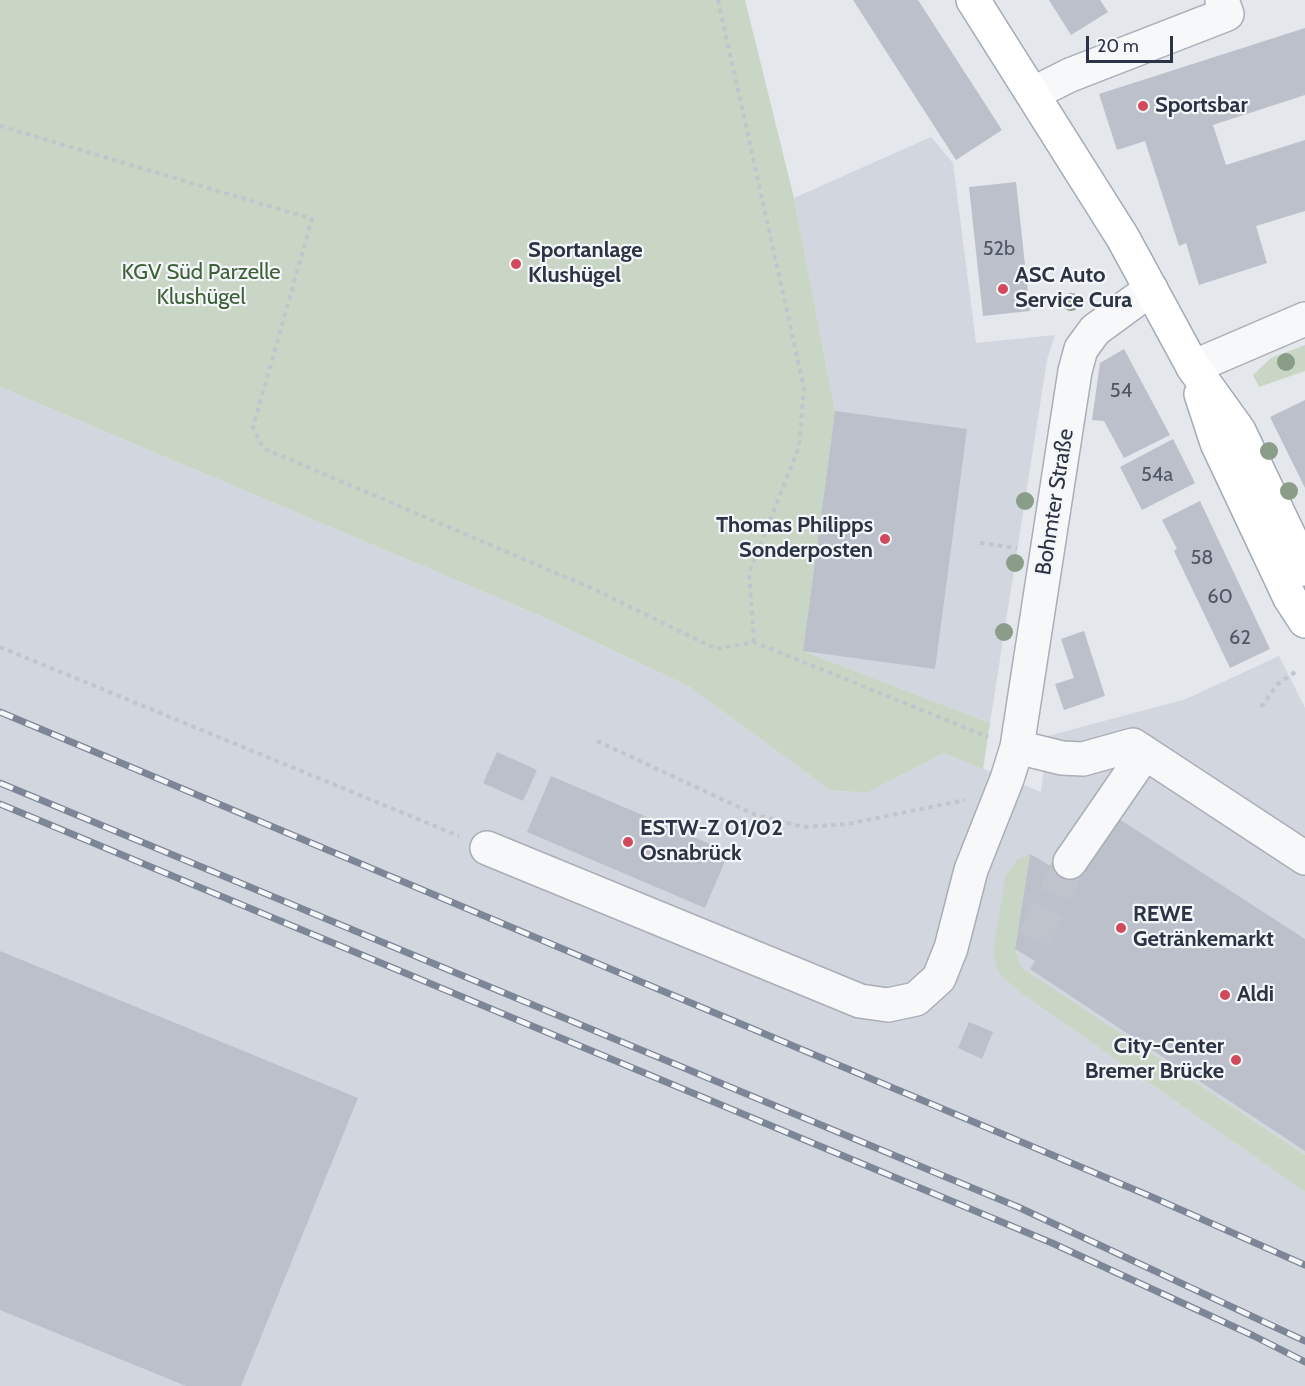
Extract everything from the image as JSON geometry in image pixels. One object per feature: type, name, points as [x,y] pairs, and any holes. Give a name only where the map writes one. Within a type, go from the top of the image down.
[{"type":"main road","points":[[973,0],[1034,93],[1123,237],[1193,367],[1239,431],[1305,569]]},
{"type":"main road","points":[[1193,367],[1217,443],[1290,598],[1305,621]]},
{"type":"street","points":[[1034,93],[1070,75],[1227,14],[1222,0]]},
{"type":"street","name":"Bohmter Straße","points":[[487,848],[849,997],[888,1005],[916,999],[939,978],[951,948],[971,870],[1017,747],[1081,349],[1095,330],[1151,289]]},
{"type":"street","points":[[1193,367],[1305,319]]},
{"type":"street","points":[[1017,747],[1062,758],[1083,759],[1133,745],[1305,858]]},
{"type":"street","points":[[1070,862],[1145,753]]},
{"type":"path","points":[[718,0],[804,388],[799,447],[749,573],[754,642]]},
{"type":"path","points":[[0,126],[312,219],[253,427],[263,448],[596,590],[716,649],[754,642],[1017,747]]},
{"type":"path","points":[[980,543],[1024,549]]},
{"type":"path","points":[[0,646],[487,848]]},
{"type":"path","points":[[1261,707],[1278,684],[1295,672]]},
{"type":"path","points":[[597,741],[756,815],[804,827],[847,824],[1001,793]]},
{"type":"shaded area","points":[[931,137],[953,163],[976,343],[1055,335],[1047,360],[990,723],[803,651],[835,411],[794,198]]},
{"type":"shaded area","points":[[0,387],[541,616],[690,687],[830,790],[867,793],[944,753],[1041,792],[1048,736],[1186,699],[1279,656],[1305,708],[1305,1155],[1021,967],[1015,949],[1030,855],[993,952],[1021,993],[1305,1192],[1305,1386],[0,1386]]},
{"type":"green space","name":"KGV Süd Parzelle Klushügel","points":[[0,0],[745,0],[794,198],[835,411],[803,651],[990,723],[983,769],[944,753],[867,793],[830,790],[690,687],[541,616],[0,387]]},
{"type":"green space","points":[[1305,345],[1305,371],[1259,387],[1253,375],[1271,358]]},
{"type":"green space","points":[[1030,854],[1015,949],[1021,967],[1305,1155],[1305,1192],[1021,993],[999,973],[993,952],[1006,875],[1018,859]]},
{"type":"building","points":[[853,0],[918,0],[1002,130],[956,160]]},
{"type":"building","points":[[1049,0],[1100,0],[1108,12],[1071,35]]},
{"type":"building","points":[[1305,28],[1305,95],[1213,125],[1226,165],[1305,140],[1305,211],[1256,226],[1267,263],[1199,285],[1186,243],[1179,246],[1145,141],[1117,150],[1099,94]]},
{"type":"building","points":[[1016,182],[1030,311],[983,316],[969,187]]},
{"type":"building","points":[[1124,349],[1170,435],[1124,458],[1104,421],[1092,420],[1100,363]]},
{"type":"building","points":[[1305,400],[1305,488],[1270,417]]},
{"type":"building","points":[[835,411],[967,429],[935,669],[803,651]]},
{"type":"building","points":[[1173,439],[1195,483],[1142,510],[1120,467]]},
{"type":"building","points":[[1200,501],[1270,649],[1230,668],[1174,551],[1177,549],[1162,520]]},
{"type":"building","points":[[1084,631],[1105,696],[1064,710],[1055,684],[1074,678],[1061,639]]},
{"type":"building","points":[[497,752],[537,770],[523,801],[483,783]]},
{"type":"building","name":"ESTW-Z 01/02 Osnabrück","points":[[551,776],[729,852],[705,908],[527,832]]},
{"type":"building","name":"City-Center Bremer Brücke","points":[[1116,817],[1305,939],[1305,1151],[1030,969],[1035,961],[1015,949],[1030,854],[1051,866],[1058,854]]},
{"type":"building","points":[[0,951],[358,1098],[241,1386],[186,1386],[0,1310]]},
{"type":"building","points":[[969,1022],[993,1032],[982,1059],[958,1048]]},
{"type":"tunnel","points":[[1034,939],[1070,862]]},
{"type":"railway","points":[[0,712],[1152,1197],[1305,1265]]},
{"type":"railway","points":[[0,783],[1018,1207],[1305,1341]]},
{"type":"railway","points":[[0,804],[1052,1243],[1254,1336],[1305,1362]]},
{"type":"place","name":"Sportsbar","points":[[1143,106]]},
{"type":"place","name":"Sportanlage Klushügel","points":[[516,264]]},
{"type":"place","name":"ASC Auto Service Cura","points":[[1003,289]]},
{"type":"place","name":"Thomas Philipps Sonderposten","points":[[885,539]]},
{"type":"place","name":"ESTW-Z 01/02 Osnabrück","points":[[628,842]]},
{"type":"place","name":"REWE Getränkemarkt","points":[[1121,928]]},
{"type":"place","name":"Aldi","points":[[1225,995]]},
{"type":"place","name":"City-Center Bremer Brücke","points":[[1236,1060]]}]
